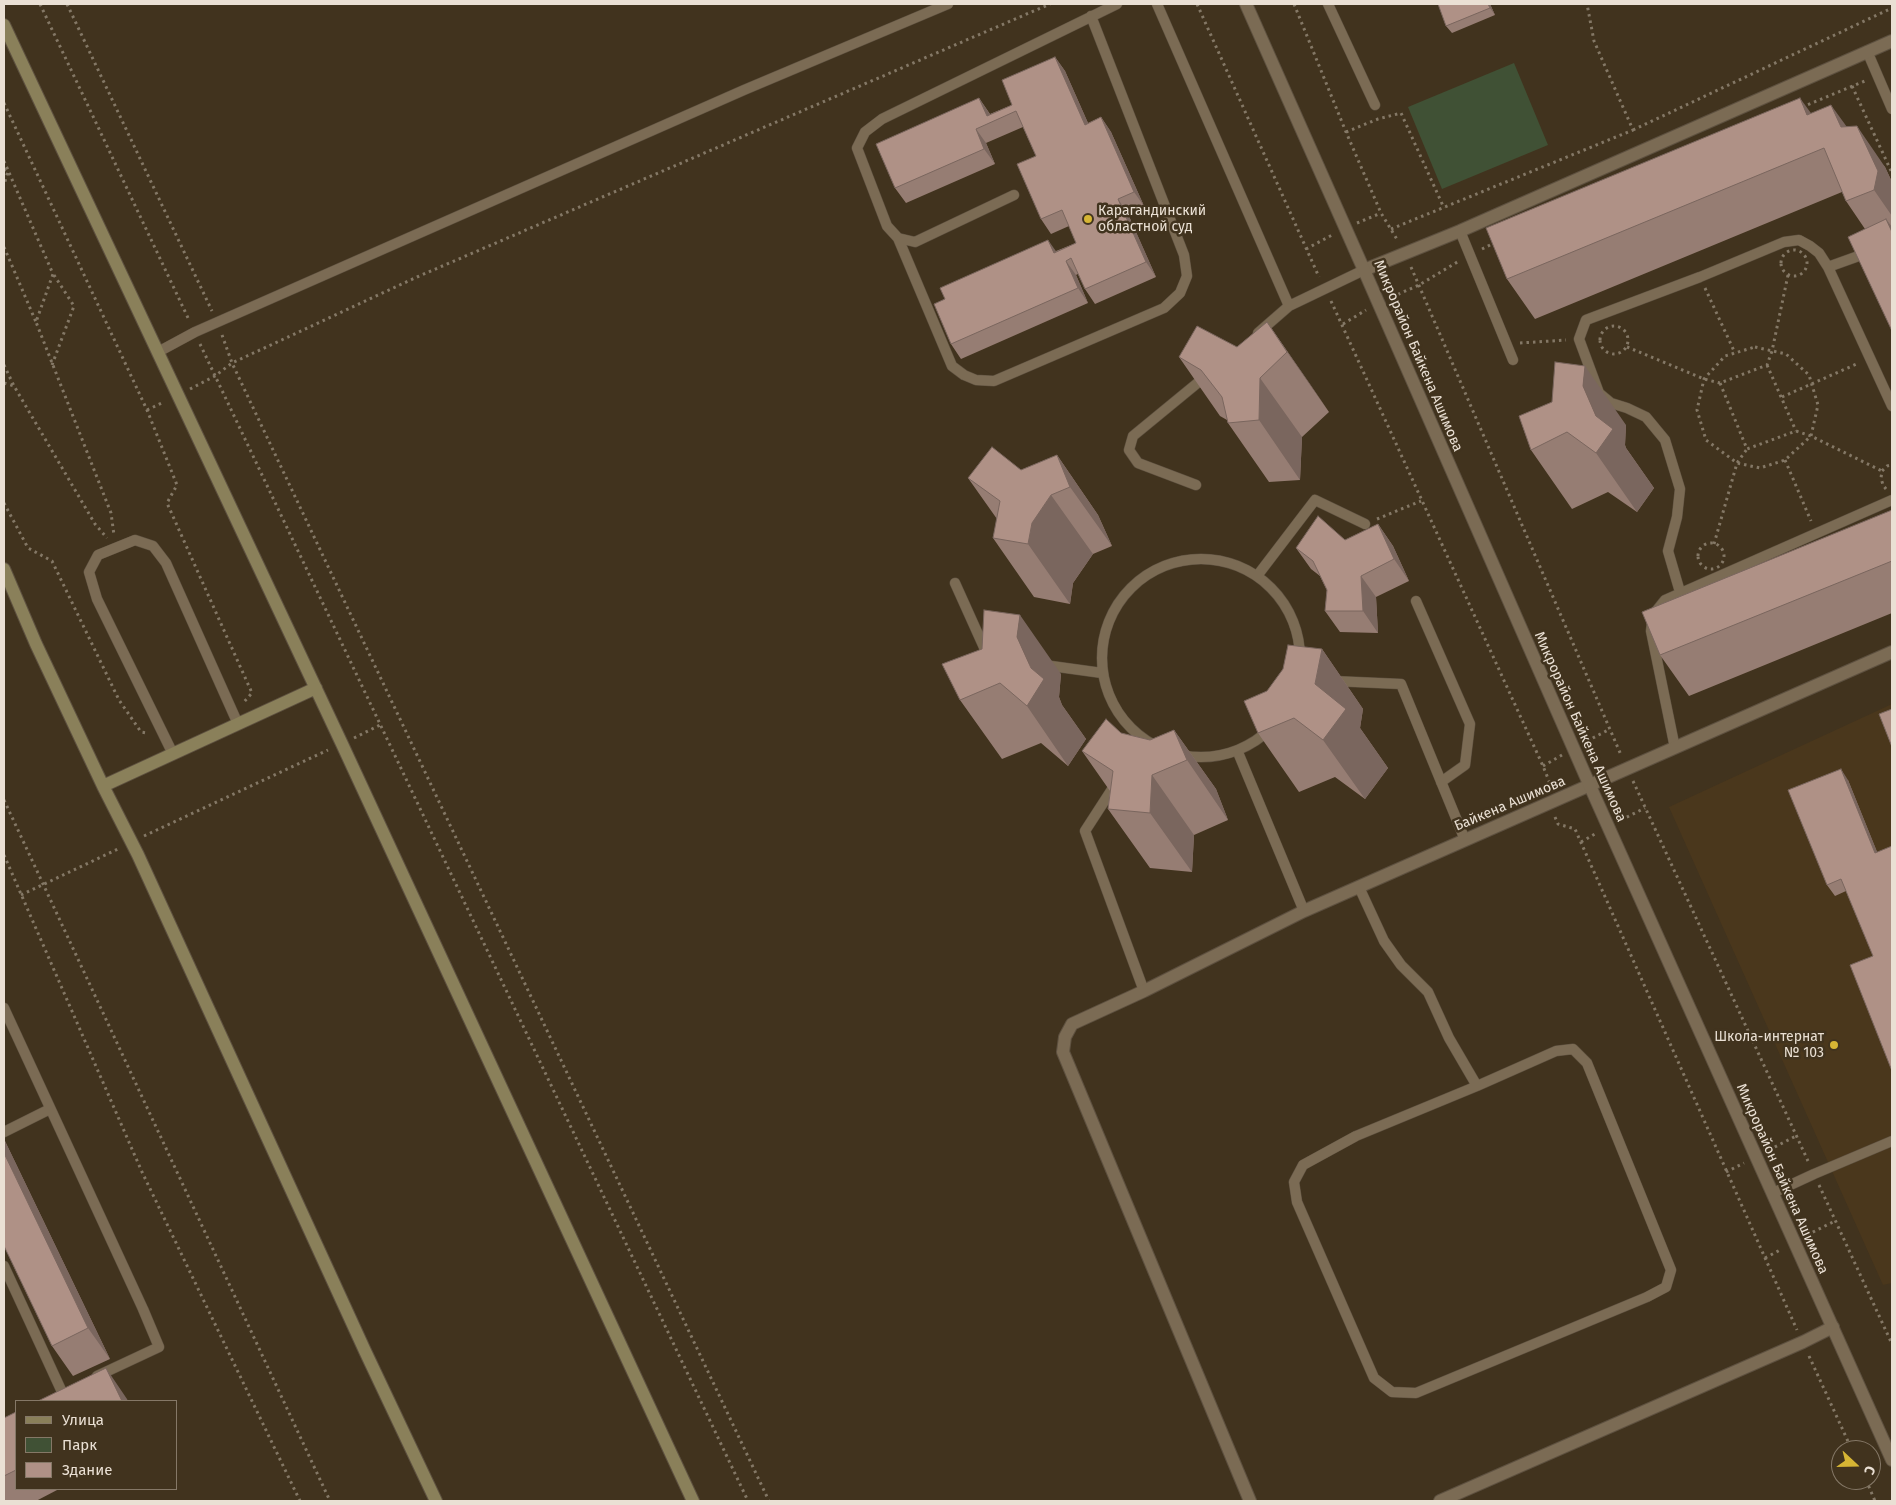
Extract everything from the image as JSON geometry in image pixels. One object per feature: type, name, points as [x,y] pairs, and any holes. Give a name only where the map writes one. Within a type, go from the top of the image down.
[{"type":"main road","points":[[4,25],[316,688],[693,1501]]},
{"type":"main road","points":[[5,574],[103,786],[132,842],[365,1351],[436,1501]]},
{"type":"main road","points":[[103,786],[173,754],[236,719],[316,688]]},
{"type":"street","name":"Микрорайон Байкена Ашимова","points":[[1246,4],[1590,786],[1892,1460]]},
{"type":"street","points":[[1364,270],[1460,231],[1892,40]]},
{"type":"street","name":"Байкена Ашимова","points":[[1250,1501],[1063,1052],[1065,1037],[1072,1024],[1144,991],[1304,911],[1892,652]]},
{"type":"street","points":[[1440,1501],[1803,1342],[1832,1327]]},
{"type":"lane","points":[[158,352],[217,322],[753,87],[948,4]]},
{"type":"lane","points":[[1091,16],[1184,255],[1187,276],[1180,293],[1164,308],[994,380],[976,380],[964,375],[952,366],[898,238],[887,226],[857,148],[865,132],[882,119],[1091,16],[1117,4]]},
{"type":"lane","points":[[1157,4],[1289,306]]},
{"type":"lane","points":[[1328,4],[1375,105]]},
{"type":"lane","points":[[1867,51],[1892,108]]},
{"type":"lane","points":[[898,238],[915,242],[1014,195]]},
{"type":"lane","points":[[1460,231],[1513,360]]},
{"type":"lane","points":[[1680,592],[1668,551],[1677,517],[1680,488],[1665,440],[1646,418],[1627,408],[1611,403],[1599,393],[1579,339],[1586,320],[1784,242],[1799,240],[1819,253],[1828,267],[1892,406]]},
{"type":"lane","points":[[1828,267],[1892,244]]},
{"type":"lane","points":[[1248,343],[1289,306],[1364,270]]},
{"type":"lane","points":[[1196,485],[1138,463],[1129,450],[1133,436],[1217,367]]},
{"type":"lane","points":[[1257,576],[1315,500],[1364,524]]},
{"type":"lane","points":[[1675,748],[1651,631],[1653,615],[1665,600],[1892,500]]},
{"type":"lane","points":[[173,754],[97,599],[89,572],[98,555],[134,540],[153,546],[166,563],[236,719]]},
{"type":"lane","points":[[1194,559],[1227,562],[1257,576],[1280,598],[1296,627],[1301,680],[1278,721],[1254,743],[1223,756],[1191,758],[1141,743],[1112,704],[1102,673],[1103,640],[1114,609],[1135,584],[1162,566],[1194,559]]},
{"type":"lane","points":[[955,583],[988,657],[997,658]]},
{"type":"lane","points":[[1416,601],[1470,724],[1464,765],[1441,782]]},
{"type":"lane","points":[[1036,663],[1102,673]]},
{"type":"lane","points":[[1325,681],[1401,684],[1465,840]]},
{"type":"lane","points":[[1237,750],[1304,911]]},
{"type":"lane","points":[[1122,772],[1085,831],[1144,991]]},
{"type":"lane","points":[[1359,887],[1384,941],[1401,965],[1428,992],[1449,1038],[1477,1086]]},
{"type":"lane","points":[[4,1008],[143,1309],[158,1347],[88,1380]]},
{"type":"lane","points":[[1573,1049],[1588,1063],[1670,1270],[1666,1287],[1647,1297],[1416,1393],[1392,1392],[1374,1378],[1297,1202],[1294,1182],[1303,1165],[1356,1136],[1477,1086],[1556,1051],[1573,1049]]},
{"type":"lane","points":[[4,1132],[50,1109]]},
{"type":"lane","points":[[1773,1193],[1892,1141]]},
{"type":"lane","points":[[4,1266],[66,1390],[50,1398]]},
{"type":"path","points":[[40,4],[748,1501]]},
{"type":"path","points":[[67,4],[217,322],[232,363],[769,1501]]},
{"type":"path","points":[[147,410],[215,376],[232,363],[418,277],[1050,4]]},
{"type":"path","points":[[1197,4],[1549,780],[1549,804],[1558,824],[1575,829],[1847,1440]]},
{"type":"path","points":[[1294,4],[1381,213],[1405,253],[1627,769],[1892,1344]]},
{"type":"path","points":[[1586,4],[1594,41],[1633,130]]},
{"type":"path","points":[[1391,229],[1633,130],[1892,8]]},
{"type":"path","points":[[1798,109],[1878,76]]},
{"type":"path","points":[[1852,86],[1892,173]]},
{"type":"path","points":[[4,103],[147,410],[177,485],[167,503],[252,693],[236,719]]},
{"type":"path","points":[[1346,132],[1378,119],[1402,113],[1444,208]]},
{"type":"path","points":[[4,161],[53,274],[74,306],[52,365]]},
{"type":"path","points":[[4,169],[8,171]]},
{"type":"path","points":[[4,186],[8,171]]},
{"type":"path","points":[[1419,285],[1469,254],[1496,242]]},
{"type":"path","points":[[4,247],[36,322],[111,513],[116,548]]},
{"type":"path","points":[[1794,250],[1801,251],[1806,256],[1808,262],[1806,269],[1802,274],[1788,275],[1783,270],[1781,263],[1783,257],[1788,252],[1794,250]]},
{"type":"path","points":[[36,322],[53,274]]},
{"type":"path","points":[[1788,275],[1772,351],[1767,365],[1796,432]]},
{"type":"path","points":[[1700,276],[1735,353]]},
{"type":"path","points":[[1613,326],[1621,328],[1626,333],[1627,347],[1622,352],[1614,355],[1607,353],[1602,348],[1601,334],[1606,328],[1613,326]]},
{"type":"path","points":[[1506,344],[1579,339]]},
{"type":"path","points":[[1627,347],[1704,379],[1720,383],[1767,365]]},
{"type":"path","points":[[1755,347],[1772,351],[1786,354],[1809,375],[1818,405],[1811,436],[1785,460],[1760,468],[1737,463],[1706,440],[1697,410],[1704,379],[1725,356],[1755,347]]},
{"type":"path","points":[[1782,398],[1870,358]]},
{"type":"path","points":[[4,365],[14,386],[95,524],[116,548]]},
{"type":"path","points":[[4,383],[14,386]]},
{"type":"path","points":[[1720,383],[1747,449]]},
{"type":"path","points":[[1714,544],[1737,463],[1747,449],[1796,432],[1811,436],[1882,471]]},
{"type":"path","points":[[1785,460],[1816,533]]},
{"type":"path","points":[[1892,464],[1882,471],[1881,478],[1883,485],[1892,491]]},
{"type":"path","points":[[1364,524],[1421,501]]},
{"type":"path","points":[[4,503],[28,548],[52,562],[119,700],[141,732],[163,734]]},
{"type":"path","points":[[1714,544],[1722,549],[1724,556],[1718,568],[1712,570],[1700,564],[1698,557],[1704,545],[1714,544]]},
{"type":"path","points":[[22,895],[380,725]]},
{"type":"path","points":[[4,800],[330,1501]]},
{"type":"path","points":[[4,855],[142,1172],[300,1501]]},
{"type":"shaded area","name":"Школа-интернат № 103","points":[[1892,704],[1892,1283],[1883,1285],[1669,807]]},
{"type":"green space","points":[[1514,63],[1548,145],[1442,189],[1408,107]]},
{"type":"building","points":[[1438,4],[1488,4],[1490,8],[1446,26]]},
{"type":"building","name":"Карагандинский областной суд","points":[[1055,57],[1085,125],[1101,117],[1134,192],[1118,199],[1146,262],[1085,289],[1071,258],[1066,261],[1078,288],[951,344],[934,304],[945,299],[940,288],[1048,240],[1054,253],[1076,243],[1062,210],[1041,219],[1017,164],[1036,156],[1016,111],[976,129],[984,149],[895,188],[876,144],[979,98],[987,116],[1012,105],[1002,80]]},
{"type":"building","points":[[1800,98],[1807,115],[1831,105],[1841,127],[1857,126],[1878,171],[1874,190],[1846,201],[1824,148],[1507,279],[1486,228]]},
{"type":"building","points":[[1886,219],[1892,232],[1892,331],[1848,237]]},
{"type":"building","points":[[1267,322],[1287,352],[1260,378],[1259,420],[1228,423],[1222,397],[1201,370],[1179,357],[1197,326],[1237,347]]},
{"type":"building","points":[[1555,362],[1585,366],[1583,386],[1596,416],[1613,429],[1596,453],[1567,432],[1531,450],[1519,416],[1552,402]]},
{"type":"building","points":[[992,447],[1021,470],[1057,455],[1070,487],[1051,495],[1032,523],[1028,544],[993,538],[1000,501],[968,478]]},
{"type":"building","points":[[1892,510],[1892,561],[1660,655],[1642,612]]},
{"type":"building","points":[[1318,516],[1345,540],[1378,524],[1394,559],[1361,576],[1363,611],[1325,611],[1327,590],[1313,561],[1296,548]]},
{"type":"building","points":[[984,610],[1020,615],[1017,637],[1031,668],[1044,679],[1027,706],[1000,683],[960,700],[942,664],[982,649]]},
{"type":"building","points":[[1288,645],[1322,649],[1315,684],[1346,709],[1323,740],[1294,718],[1258,733],[1244,701],[1267,691],[1283,669]]},
{"type":"building","points":[[1892,709],[1892,747],[1879,714]]},
{"type":"building","points":[[1106,719],[1121,733],[1150,740],[1174,730],[1187,760],[1152,775],[1150,813],[1108,809],[1113,771],[1082,751]]},
{"type":"building","points":[[1841,769],[1875,853],[1892,846],[1892,1071],[1850,965],[1873,956],[1841,879],[1827,885],[1788,790]]},
{"type":"building","points":[[4,1153],[88,1328],[52,1346],[4,1246]]},
{"type":"building","points":[[106,1368],[122,1400],[40,1400]]},
{"type":"building","points":[[15,1412],[15,1470],[4,1476],[4,1418]]},
{"type":"place","name":"Карагандинский областной суд","points":[[1088,219]]},
{"type":"place","name":"Школа-интернат № 103","points":[[1834,1045]]}]
